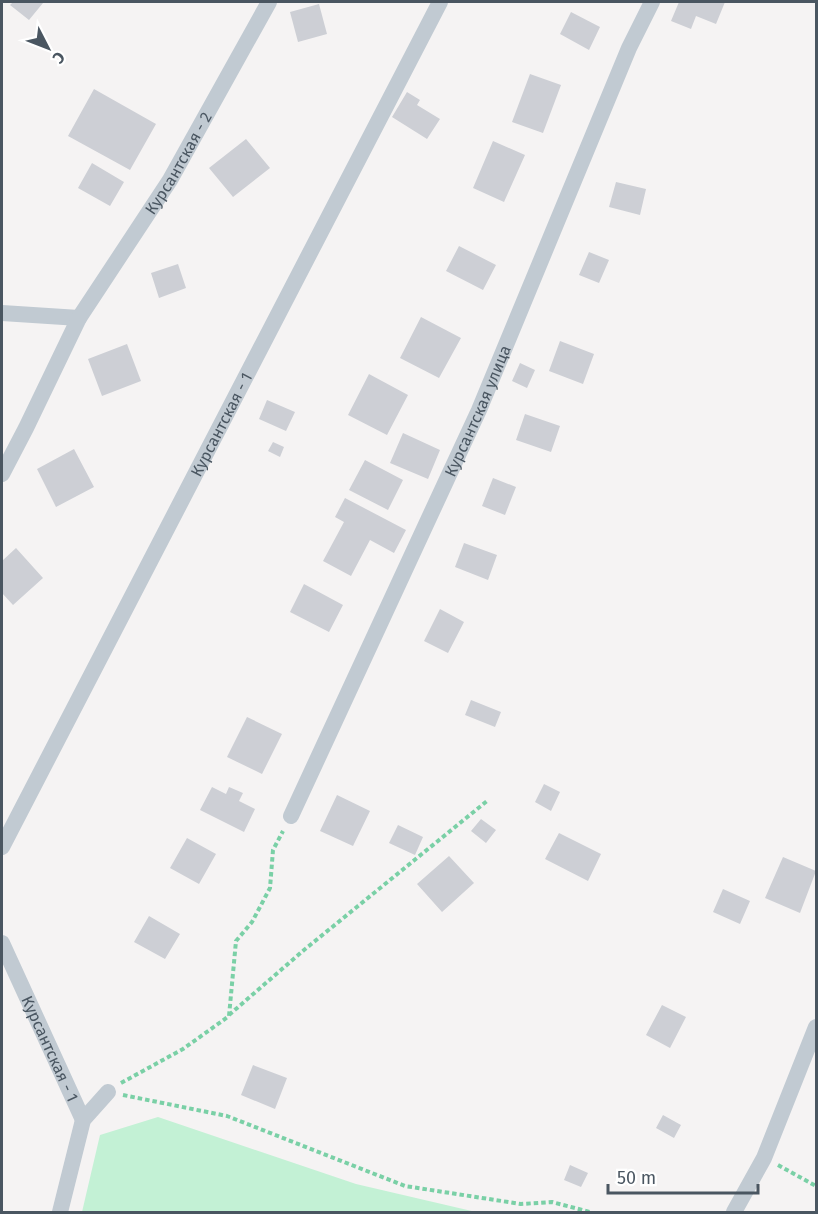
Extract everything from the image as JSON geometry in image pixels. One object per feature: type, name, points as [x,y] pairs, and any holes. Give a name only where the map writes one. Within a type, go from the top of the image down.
[{"type":"street","name":"Курсантская - 2","points":[[2,474],[80,318],[170,180],[269,2]]},
{"type":"street","name":"Курсантская - 1","points":[[2,847],[440,2]]},
{"type":"street","name":"Курсантская улица","points":[[291,816],[479,410],[629,48],[652,2]]},
{"type":"street","points":[[2,313],[80,318]]},
{"type":"street","name":"Курсантская - 1","points":[[2,943],[83,1120]]},
{"type":"street","points":[[734,1212],[764,1158],[816,1027]]},
{"type":"street","points":[[60,1212],[83,1120],[108,1092]]},
{"type":"path","points":[[108,1092],[129,1077],[183,1049],[229,1016],[304,950],[487,801]]},
{"type":"path","points":[[229,1016],[236,941],[252,922],[270,888],[273,850],[291,816]]},
{"type":"path","points":[[108,1092],[227,1116],[405,1186],[520,1204],[552,1202],[590,1212]]},
{"type":"path","points":[[764,1158],[816,1186]]},
{"type":"green space","points":[[158,1117],[356,1184],[476,1212],[82,1212],[100,1135]]},
{"type":"building","points":[[13,2],[43,3],[29,20],[10,5]]},
{"type":"building","points":[[679,2],[725,2],[716,24],[696,16],[691,29],[671,21]]},
{"type":"building","points":[[319,4],[327,34],[298,42],[290,12]]},
{"type":"building","points":[[571,12],[600,27],[589,50],[560,34]]},
{"type":"building","points":[[530,74],[561,85],[543,133],[512,122]]},
{"type":"building","points":[[94,89],[156,124],[130,170],[68,136]]},
{"type":"building","points":[[407,92],[420,100],[417,105],[440,119],[427,139],[392,117]]},
{"type":"building","points":[[246,139],[270,168],[233,197],[209,168]]},
{"type":"building","points":[[493,141],[525,155],[504,202],[473,188]]},
{"type":"building","points":[[92,163],[124,182],[110,206],[78,188]]},
{"type":"building","points":[[616,182],[646,189],[640,215],[609,207]]},
{"type":"building","points":[[459,246],[496,265],[483,290],[446,271]]},
{"type":"building","points":[[589,252],[609,260],[599,283],[579,275]]},
{"type":"building","points":[[178,264],[186,288],[159,298],[151,273]]},
{"type":"building","points":[[421,317],[461,338],[439,378],[400,358]]},
{"type":"building","points":[[560,341],[594,354],[583,384],[549,371]]},
{"type":"building","points":[[127,344],[141,381],[102,396],[88,359]]},
{"type":"building","points":[[520,363],[535,370],[527,388],[512,381]]},
{"type":"building","points":[[369,374],[408,395],[387,435],[348,415]]},
{"type":"building","points":[[267,400],[295,412],[286,431],[259,419]]},
{"type":"building","points":[[525,414],[560,426],[551,452],[516,440]]},
{"type":"building","points":[[403,433],[440,450],[428,479],[390,463]]},
{"type":"building","points":[[273,442],[284,447],[280,457],[268,451]]},
{"type":"building","points":[[74,449],[94,487],[56,507],[37,469]]},
{"type":"building","points":[[365,460],[403,480],[388,510],[349,490]]},
{"type":"building","points":[[493,478],[516,487],[505,515],[482,506]]},
{"type":"building","points":[[345,498],[406,530],[394,553],[370,540],[351,576],[323,561],[344,522],[335,517]]},
{"type":"building","points":[[464,543],[497,555],[488,580],[455,567]]},
{"type":"building","points":[[16,548],[43,578],[13,605],[2,593],[2,561]]},
{"type":"building","points":[[304,584],[343,605],[329,632],[290,612]]},
{"type":"building","points":[[440,609],[464,622],[448,653],[424,641]]},
{"type":"building","points":[[471,700],[501,712],[495,727],[465,715]]},
{"type":"building","points":[[247,717],[282,734],[262,774],[227,757]]},
{"type":"building","points":[[544,784],[560,792],[551,811],[535,802]]},
{"type":"building","points":[[212,787],[226,794],[229,787],[243,793],[239,801],[255,809],[244,832],[200,810]]},
{"type":"building","points":[[337,795],[370,811],[353,846],[320,831]]},
{"type":"building","points":[[481,819],[496,830],[486,843],[471,831]]},
{"type":"building","points":[[398,825],[423,837],[415,855],[389,843]]},
{"type":"building","points":[[559,833],[601,854],[588,881],[545,859]]},
{"type":"building","points":[[187,838],[216,854],[199,884],[170,868]]},
{"type":"building","points":[[449,856],[474,883],[442,912],[417,884]]},
{"type":"building","points":[[783,857],[816,871],[800,913],[765,898]]},
{"type":"building","points":[[723,889],[750,901],[740,924],[713,912]]},
{"type":"building","points":[[149,916],[180,934],[165,959],[134,942]]},
{"type":"building","points":[[662,1005],[686,1017],[670,1048],[646,1035]]},
{"type":"building","points":[[253,1065],[287,1078],[275,1109],[241,1095]]},
{"type":"building","points":[[663,1115],[681,1125],[674,1138],[656,1128]]},
{"type":"building","points":[[570,1165],[588,1173],[581,1187],[564,1180]]}]
